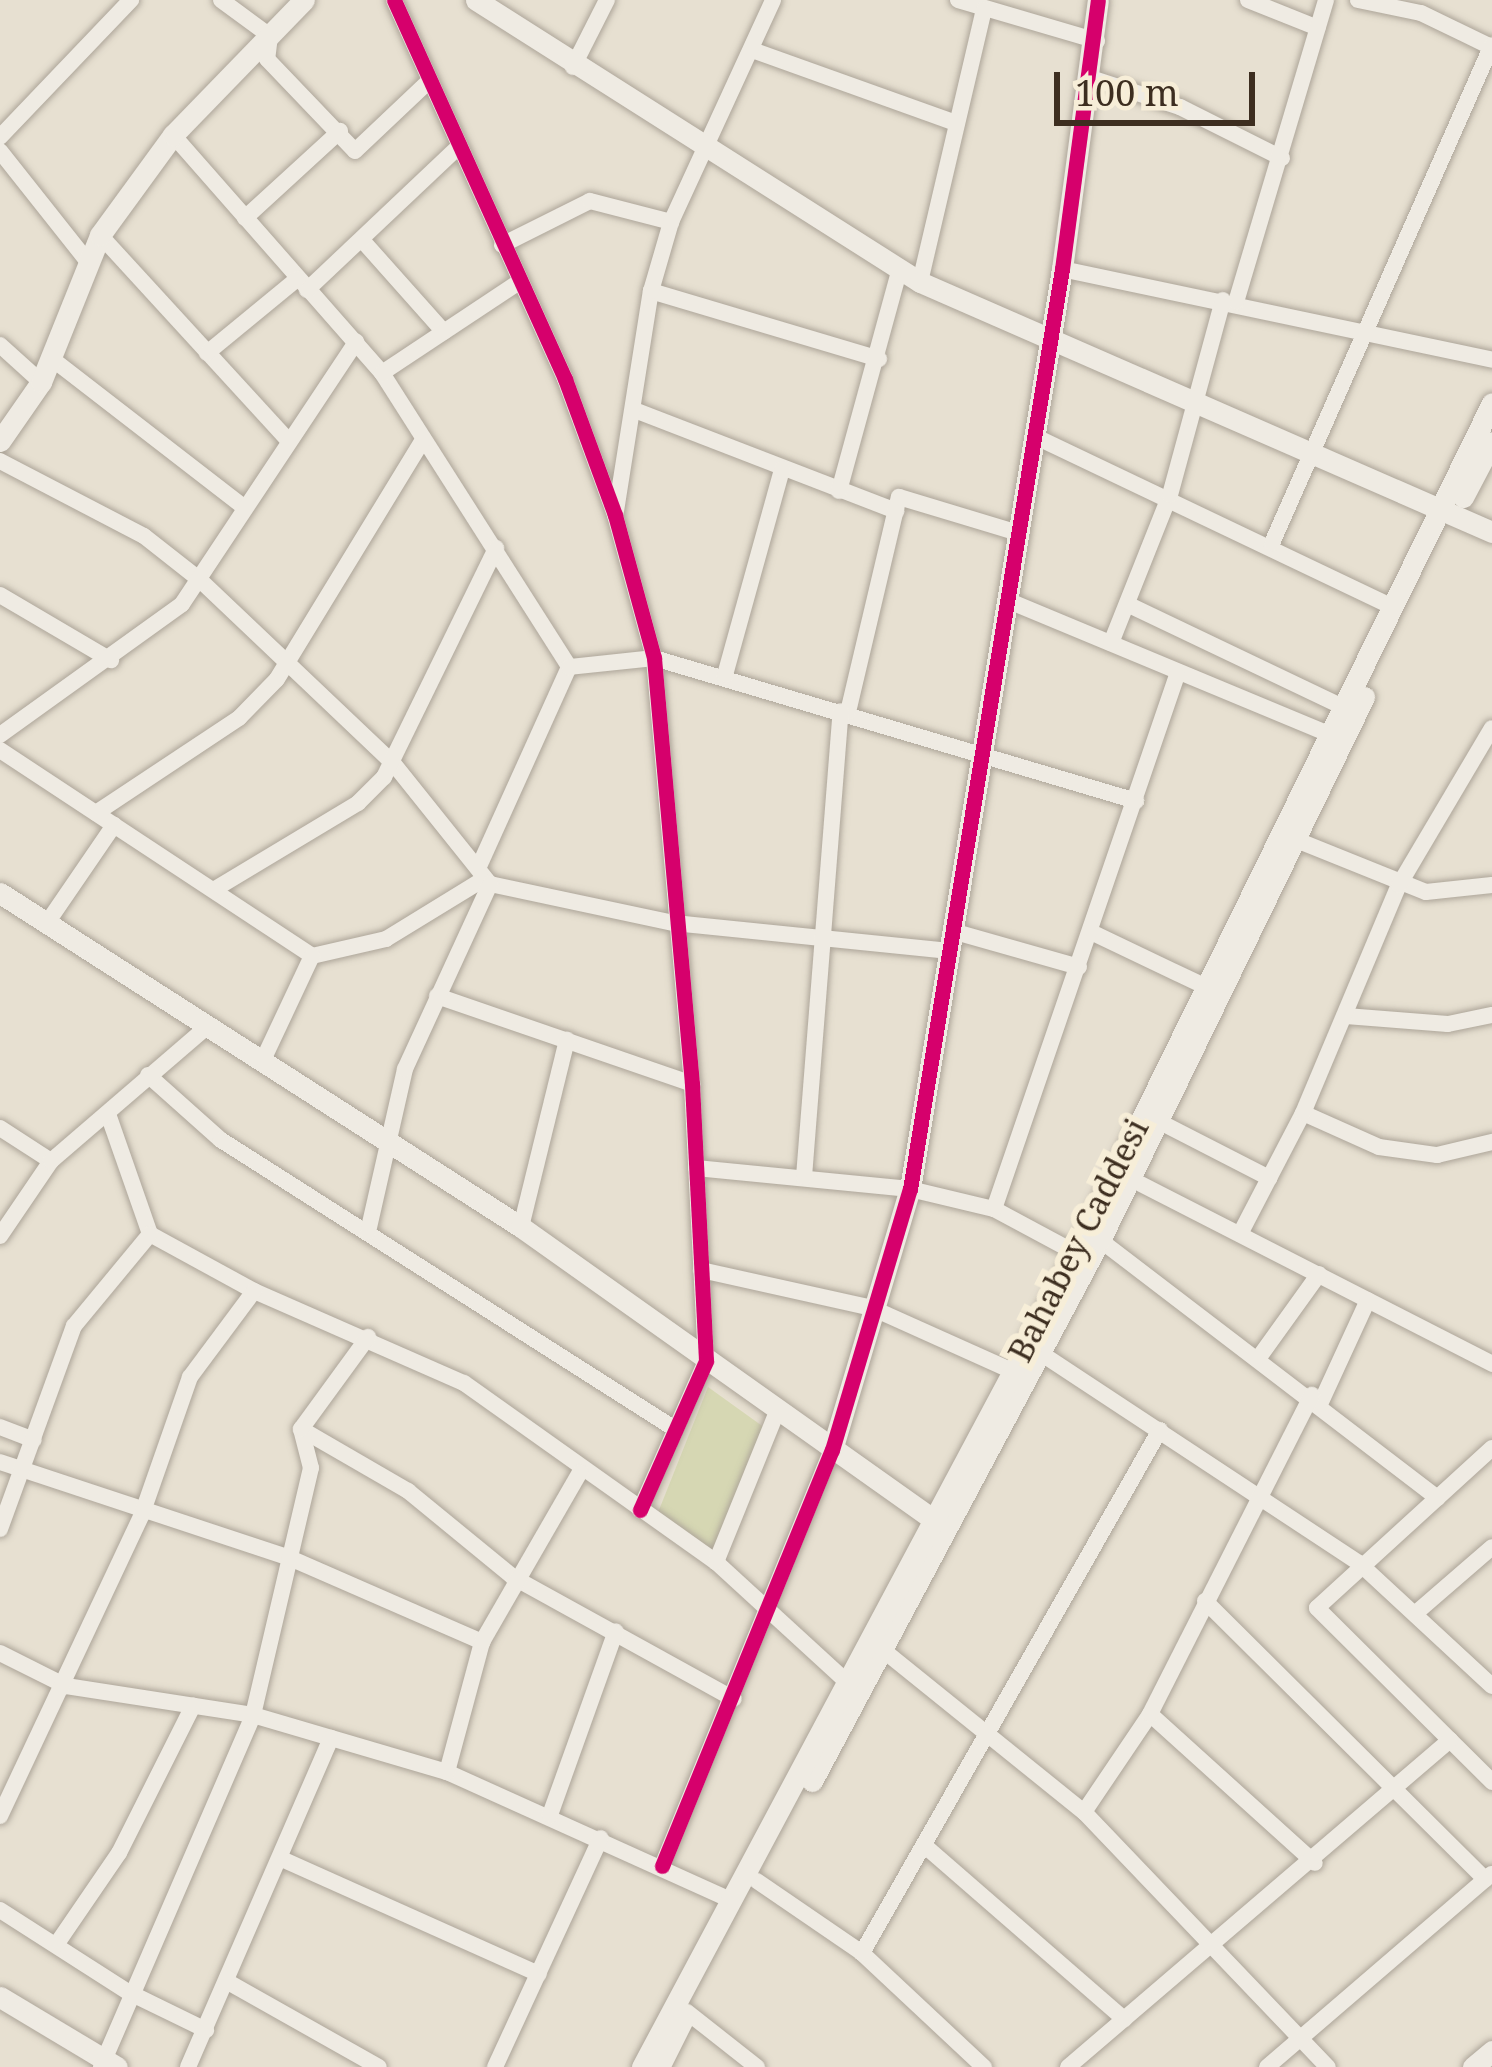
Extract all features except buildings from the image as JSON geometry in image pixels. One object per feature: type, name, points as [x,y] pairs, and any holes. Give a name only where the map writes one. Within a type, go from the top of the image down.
[{"type":"street","points":[[0,137],[130,0]]},
{"type":"street","points":[[221,0],[270,36]]},
{"type":"street","points":[[0,441],[40,382],[100,235],[173,136],[304,0]]},
{"type":"street","points":[[476,0],[573,67],[909,276],[1492,532]]},
{"type":"street","points":[[573,67],[607,0]]},
{"type":"street","points":[[615,515],[637,412],[651,291],[671,221],[773,0]]},
{"type":"street","points":[[958,0],[1096,41]]},
{"type":"street","points":[[662,1866],[770,1615],[832,1450],[910,1189],[1009,601],[1046,340],[1062,268],[1098,0]]},
{"type":"street","points":[[1247,0],[1318,28]]},
{"type":"street","points":[[1112,644],[1170,495],[1230,301],[1282,158],[1326,0]]},
{"type":"street","points":[[1272,543],[1491,46],[1421,13],[1358,0]]},
{"type":"street","points":[[398,4],[516,284],[565,380],[615,515],[654,658],[674,923],[692,1084],[706,1361],[640,1510]]},
{"type":"street","points":[[839,491],[956,123],[984,9]]},
{"type":"street","points":[[270,36],[267,59],[355,151],[428,82]]},
{"type":"street","points":[[752,50],[956,123]]},
{"type":"street","points":[[1088,77],[1180,107],[1282,158]]},
{"type":"street","points":[[245,218],[340,131]]},
{"type":"street","points":[[173,136],[382,373],[569,667]]},
{"type":"street","points":[[207,353],[362,240],[458,147]]},
{"type":"street","points":[[0,152],[88,262]]},
{"type":"street","points":[[502,245],[590,201],[671,221]]},
{"type":"street","points":[[100,235],[288,440]]},
{"type":"street","points":[[362,240],[444,332]]},
{"type":"street","points":[[1062,268],[1368,329],[1492,360]]},
{"type":"street","points":[[382,373],[516,284]]},
{"type":"street","points":[[651,291],[879,359]]},
{"type":"street","points":[[0,735],[111,660],[182,604],[356,342]]},
{"type":"street","points":[[0,345],[40,382]]},
{"type":"street","points":[[51,358],[244,507]]},
{"type":"street","name":"Bahabey Caddesi","points":[[659,2067],[1160,1122],[1448,513],[1492,403]]},
{"type":"street","points":[[637,412],[896,512]]},
{"type":"street","points":[[1034,436],[1272,543],[1393,607]]},
{"type":"street","points":[[96,813],[239,718],[288,663],[423,440]]},
{"type":"street","name":"Bahabey Caddesi","points":[[642,2067],[1076,1253],[1393,607],[1492,442]]},
{"type":"street","points":[[0,460],[144,536],[200,580],[393,763],[485,876],[674,923],[951,941],[1078,967]]},
{"type":"street","points":[[725,675],[782,469]]},
{"type":"street","points":[[804,1177],[844,712],[899,497],[1018,533]]},
{"type":"street","points":[[215,890],[358,803],[393,763],[496,548]]},
{"type":"street","points":[[0,596],[111,660]]},
{"type":"street","points":[[1009,601],[1177,675],[1328,734]]},
{"type":"street","points":[[1127,604],[1343,707]]},
{"type":"street","points":[[569,667],[654,658],[725,675],[1136,801]]},
{"type":"street","points":[[368,1232],[405,1069],[569,667]]},
{"type":"street","points":[[994,1209],[1177,675]]},
{"type":"street","points":[[1240,1234],[1303,1113],[1399,885],[1492,728]]},
{"type":"street","points":[[0,750],[311,956],[386,939],[485,876]]},
{"type":"street","points":[[1471,764],[1492,759]]},
{"type":"street","points":[[47,923],[114,825]]},
{"type":"street","points":[[1294,839],[1426,892],[1492,885]]},
{"type":"street","points":[[0,893],[521,1227],[776,1414],[934,1520]]},
{"type":"street","points":[[1091,932],[1204,986]]},
{"type":"street","points":[[263,1060],[311,956]]},
{"type":"street","points":[[437,996],[692,1084]]},
{"type":"street","points":[[1346,1016],[1448,1024],[1492,1015]]},
{"type":"street","points":[[0,1236],[51,1161],[208,1026]]},
{"type":"street","points":[[521,1227],[567,1040]]},
{"type":"street","points":[[148,1075],[220,1140],[675,1429]]},
{"type":"street","points":[[1303,1113],[1379,1147],[1437,1155],[1492,1142]]},
{"type":"street","points":[[108,1114],[150,1234],[254,1292],[368,1337],[464,1383],[580,1472],[716,1562],[848,1683]]},
{"type":"street","points":[[1160,1122],[1269,1178]]},
{"type":"street","points":[[0,1128],[51,1161]]},
{"type":"street","points":[[696,1168],[910,1189],[994,1209],[1076,1253]]},
{"type":"street","points":[[1131,1179],[1492,1364]]},
{"type":"street","points":[[0,1529],[74,1326],[150,1234]]},
{"type":"street","points":[[1100,1240],[1317,1398],[1438,1498]]},
{"type":"street","points":[[701,1270],[872,1308],[1012,1371]]},
{"type":"street","points":[[1260,1356],[1319,1274]]},
{"type":"street","points":[[0,1816],[66,1686],[142,1514],[190,1377],[254,1292]]},
{"type":"street","points":[[1084,1812],[1150,1714],[1256,1497],[1317,1398],[1368,1300]]},
{"type":"street","points":[[301,1430],[368,1337]]},
{"type":"street","points":[[1039,1352],[1359,1563],[1492,1686]]},
{"type":"street","points":[[716,1562],[776,1414]]},
{"type":"street","points":[[0,1426],[34,1440]]},
{"type":"street","points":[[0,1996],[107,2064],[128,1992],[253,1715],[311,1468],[301,1430]]},
{"type":"street","points":[[301,1430],[408,1491],[513,1576],[734,1699]]},
{"type":"street","points":[[862,1953],[992,1733],[1160,1430]]},
{"type":"street","points":[[1492,1448],[1359,1563],[1316,1608],[1492,1782]]},
{"type":"street","points":[[0,1462],[142,1514],[290,1558],[482,1642]]},
{"type":"street","points":[[447,1772],[482,1642],[513,1576],[580,1472]]},
{"type":"street","points":[[1417,1612],[1492,1547]]},
{"type":"street","points":[[1205,1601],[1489,1876],[1267,2067]]},
{"type":"street","points":[[550,1815],[616,1631]]},
{"type":"street","points":[[884,1650],[1084,1812],[1328,2067]]},
{"type":"street","points":[[0,1653],[66,1686],[253,1715],[447,1772],[602,1838],[730,1900]]},
{"type":"street","points":[[56,1945],[119,1853],[193,1706]]},
{"type":"street","points":[[1150,1714],[1315,1863]]},
{"type":"street","points":[[188,2067],[284,1861],[332,1738]]},
{"type":"street","points":[[1068,2067],[1315,1863],[1450,1740]]},
{"type":"street","points":[[495,2067],[602,1838]]},
{"type":"street","points":[[925,1846],[1124,2019]]},
{"type":"street","points":[[284,1861],[539,1974]]},
{"type":"street","points":[[757,1881],[862,1953],[984,2067]]},
{"type":"street","points":[[0,1910],[128,1992],[206,2030]]},
{"type":"street","points":[[228,1982],[379,2067]]},
{"type":"street","points":[[687,2012],[757,2067]]},
{"type":"street","points":[[1473,2067],[1492,2050]]},
{"type":"green space","points":[[708,1387],[765,1428],[713,1554],[657,1515]]},
{"type":"cycle path","points":[[394,0],[565,379],[615,515],[654,658],[692,1084],[706,1361],[640,1510]]},
{"type":"cycle path","points":[[662,1866],[832,1450],[910,1189],[1062,269],[1098,0]]}]
